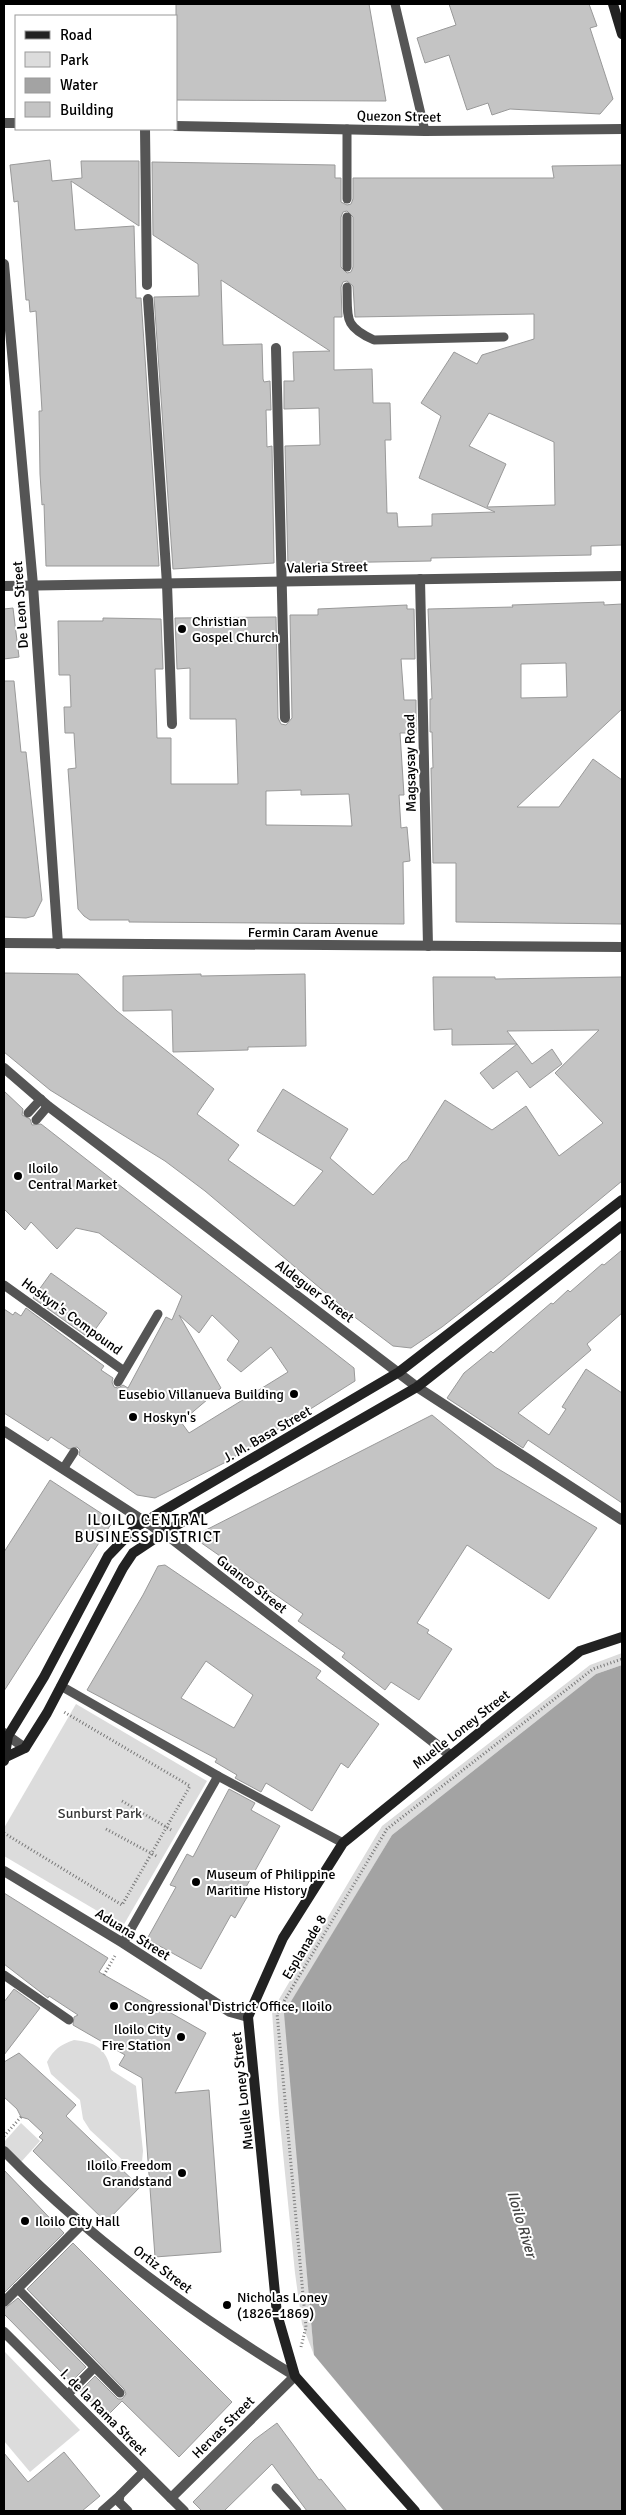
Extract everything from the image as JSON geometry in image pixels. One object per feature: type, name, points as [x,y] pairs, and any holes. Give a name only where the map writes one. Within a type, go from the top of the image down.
[{"type":"main road","points":[[612,4],[622,34]]},
{"type":"main road","name":"J. M. Basa Street","points":[[26,1748],[5,1759],[6,1734],[44,1678],[108,1556],[119,1542],[145,1522],[399,1372],[622,1200]]},
{"type":"main road","points":[[26,1748],[61,1686],[122,1568],[133,1553],[163,1533],[417,1387],[622,1226]]},
{"type":"main road","name":"Muelle Loney Street","points":[[415,2511],[294,2376],[277,2314],[248,2017],[283,1938],[343,1843],[580,1651],[622,1637]]},
{"type":"street","name":"Quezon Street","points":[[178,126],[425,131],[622,129]]},
{"type":"street","points":[[145,130],[147,285]]},
{"type":"street","name":"De Leon Street","points":[[4,264],[33,585],[58,944]]},
{"type":"street","points":[[148,299],[167,584],[172,724]]},
{"type":"street","points":[[276,348],[280,581],[285,718]]},
{"type":"street","name":"Valeria Street","points":[[4,586],[622,576]]},
{"type":"street","name":"Magsaysay Road","points":[[420,579],[428,946]]},
{"type":"street","name":"Fermin Caram Avenue","points":[[4,943],[622,947]]},
{"type":"street","name":"Aldeguer Street","points":[[4,1068],[45,1103],[417,1387],[622,1520]]},
{"type":"street","name":"Guanco Street","points":[[4,1431],[163,1533],[450,1755]]},
{"type":"street","points":[[6,1734],[26,1748]]},
{"type":"street","name":"Aduana Street","points":[[4,1871],[124,1943],[230,2012],[248,2017]]},
{"type":"street","name":"Ortiz Street","points":[[4,2151],[81,2225],[234,2339],[294,2376]]},
{"type":"street","points":[[4,2302],[81,2225]]},
{"type":"street","name":"I. de la Rama Street","points":[[4,2332],[184,2511]]},
{"type":"street","name":"Hervas Street","points":[[171,2498],[294,2376]]},
{"type":"lane","points":[[395,4],[425,131]]},
{"type":"lane","points":[[347,129],[347,199]]},
{"type":"lane","points":[[347,217],[347,267]]},
{"type":"lane","points":[[347,288],[348,320],[356,332],[374,340],[504,337]]},
{"type":"lane","points":[[28,1113],[45,1103]]},
{"type":"lane","points":[[36,1120],[45,1103]]},
{"type":"lane","name":"Hoskyn's Compound","points":[[4,1285],[124,1371]]},
{"type":"lane","name":"Hoskyn's Compound","points":[[118,1382],[158,1314]]},
{"type":"lane","points":[[63,1469],[74,1452]]},
{"type":"lane","points":[[61,1686],[218,1776],[343,1843]]},
{"type":"lane","points":[[124,1943],[182,1836],[218,1776]]},
{"type":"lane","points":[[4,1974],[69,2020]]},
{"type":"lane","points":[[17,2288],[120,2393]]},
{"type":"lane","points":[[67,2395],[94,2368]]},
{"type":"lane","points":[[102,2511],[144,2471]]},
{"type":"lane","points":[[276,2488],[297,2511]]},
{"type":"lane","points":[[120,2495],[119,2502],[128,2511]]},
{"type":"path","name":"Esplanade 8","points":[[300,2352],[306,2327],[278,2013],[387,1830],[594,1669],[622,1659]]},
{"type":"path","points":[[4,1833],[122,1905],[190,1786],[64,1712]]},
{"type":"path","points":[[122,1801],[182,1836]]},
{"type":"path","points":[[106,1829],[168,1862]]},
{"type":"path","points":[[104,1975],[124,1943]]},
{"type":"path","points":[[4,2136],[21,2117]]},
{"type":"green space","points":[[622,1653],[622,1665],[596,1674],[392,1835],[285,2013],[314,2355],[302,2324],[295,2273],[279,2113],[272,2011],[382,1826],[590,1665]]},
{"type":"green space","name":"Sunburst Park","points":[[76,1704],[207,1781],[123,1926],[4,1856],[4,1828]]},
{"type":"green space","points":[[74,2040],[88,2042],[103,2051],[111,2070],[136,2086],[143,2151],[142,2162],[137,2167],[129,2166],[90,2130],[83,2119],[80,2100],[51,2074],[47,2062],[58,2048]]},
{"type":"green space","points":[[21,2123],[40,2141],[21,2162],[4,2147],[4,2142]]},
{"type":"green space","points":[[4,2351],[80,2430],[30,2472],[4,2441]]},
{"type":"water","name":"Iloilo River","points":[[622,1665],[622,2511],[444,2511],[314,2355],[284,2013],[392,1835],[596,1674]]},
{"type":"building","points":[[176,4],[369,4],[386,101],[178,100],[178,15],[176,15]]},
{"type":"building","points":[[449,4],[589,4],[597,26],[590,28],[613,99],[600,114],[510,109],[492,115],[488,103],[467,110],[449,55],[425,63],[417,38],[456,25]]},
{"type":"building","points":[[50,160],[52,181],[82,178],[81,161],[139,161],[139,226],[71,181],[75,230],[134,226],[136,298],[141,298],[159,566],[46,566],[44,504],[42,505],[40,474],[39,411],[42,411],[36,311],[30,312],[29,300],[26,300],[18,201],[14,202],[10,165]]},
{"type":"building","points":[[152,162],[335,165],[335,178],[341,178],[341,202],[347,205],[351,204],[353,199],[353,178],[554,178],[552,166],[622,165],[622,545],[591,546],[591,555],[431,558],[431,561],[318,563],[288,566],[285,446],[320,445],[319,408],[284,409],[284,381],[294,381],[293,352],[330,351],[221,280],[223,345],[262,344],[263,379],[264,382],[270,381],[271,410],[266,410],[267,447],[272,446],[274,563],[173,569],[154,297],[199,296],[198,264],[153,235]],"holes":[[[347,211],[353,217],[353,267],[351,272],[347,273],[341,267],[341,217],[343,212]],[[347,281],[353,286],[355,317],[534,314],[534,339],[482,355],[477,364],[454,352],[421,403],[441,416],[419,478],[495,512],[432,514],[432,526],[398,527],[397,513],[387,513],[385,440],[391,440],[390,403],[373,403],[372,369],[334,370],[334,317],[342,317],[341,287],[343,282]],[[489,413],[554,442],[555,505],[487,507],[506,464],[469,446]]]},
{"type":"building","points":[[604,602],[604,605],[622,604],[622,709],[517,807],[559,807],[593,759],[622,780],[622,924],[456,922],[456,863],[433,863],[431,768],[433,768],[432,732],[430,732],[430,699],[432,699],[428,609],[513,607],[512,605]],"holes":[[[566,663],[567,697],[521,698],[521,664]]]},
{"type":"building","points":[[407,605],[407,609],[414,609],[415,659],[401,659],[404,700],[416,700],[416,733],[400,733],[404,795],[399,795],[401,828],[407,827],[410,861],[403,862],[404,924],[129,922],[129,920],[90,920],[84,916],[78,909],[68,769],[76,768],[74,733],[65,733],[64,707],[71,707],[70,675],[59,675],[58,621],[103,621],[103,618],[161,619],[163,669],[155,669],[157,738],[171,738],[171,784],[238,784],[236,719],[190,719],[190,668],[177,669],[175,618],[276,617],[278,718],[281,724],[286,725],[292,718],[290,615],[318,615],[318,609]],"holes":[[[301,790],[301,795],[349,794],[352,826],[266,825],[266,791]]]},
{"type":"building","points":[[13,608],[19,657],[4,659],[4,609]]},
{"type":"building","points":[[4,681],[14,681],[21,752],[26,752],[42,900],[34,916],[26,918],[4,917]]},
{"type":"building","points":[[4,973],[78,974],[117,1011],[214,1089],[197,1114],[239,1145],[228,1160],[294,1206],[323,1171],[257,1131],[283,1089],[348,1129],[330,1158],[373,1195],[407,1160],[445,1100],[492,1130],[526,1106],[559,1156],[603,1123],[555,1073],[599,1030],[507,1031],[517,1044],[452,1045],[452,1029],[434,1030],[433,977],[495,977],[495,979],[622,977],[622,1181],[500,1282],[442,1327],[411,1348],[393,1346],[352,1315],[205,1191],[165,1161],[50,1090],[4,1052]]},
{"type":"building","points":[[201,974],[201,976],[305,974],[306,1046],[248,1047],[248,1050],[173,1052],[172,1010],[123,1011],[123,976]]},
{"type":"building","points":[[517,1044],[532,1064],[552,1049],[562,1064],[530,1088],[517,1071],[493,1089],[480,1073]]},
{"type":"building","points":[[4,1091],[23,1109],[22,1115],[30,1119],[32,1125],[41,1124],[354,1368],[355,1381],[226,1462],[155,1498],[137,1495],[79,1455],[80,1450],[77,1447],[69,1449],[51,1437],[48,1441],[4,1413],[4,1309],[13,1315],[15,1312],[21,1316],[26,1308],[104,1366],[101,1370],[113,1378],[114,1387],[118,1388],[123,1385],[128,1388],[166,1317],[172,1320],[182,1296],[99,1233],[76,1228],[57,1249],[31,1222],[25,1230],[4,1209]],"holes":[[[179,1315],[199,1333],[212,1315],[239,1341],[227,1360],[241,1372],[271,1347],[288,1372],[189,1433],[181,1422],[221,1388]]]},
{"type":"building","points":[[622,1250],[622,1313],[587,1344],[591,1350],[518,1413],[549,1435],[566,1409],[562,1407],[586,1369],[622,1393],[622,1503],[528,1440],[523,1448],[447,1398],[464,1373],[491,1351],[493,1353],[551,1303],[553,1304],[568,1290],[570,1292],[602,1264],[604,1265]]},
{"type":"building","points":[[51,1273],[107,1313],[89,1338],[33,1298]]},
{"type":"building","points":[[432,1415],[495,1467],[597,1528],[549,1599],[467,1545],[417,1623],[429,1630],[427,1633],[452,1649],[419,1700],[391,1682],[385,1690],[342,1657],[345,1653],[298,1621],[303,1614],[200,1542],[200,1533]]},
{"type":"building","points":[[50,1480],[113,1521],[4,1691],[4,1552]]},
{"type":"building","points":[[165,1565],[321,1671],[316,1678],[379,1724],[348,1768],[341,1763],[312,1811],[266,1783],[261,1792],[235,1778],[237,1775],[215,1762],[217,1759],[87,1690],[158,1566]],"holes":[[[206,1661],[253,1695],[234,1728],[181,1698]]]},
{"type":"building","points":[[229,1789],[255,1803],[251,1810],[280,1826],[246,1887],[252,1889],[235,1918],[231,1915],[201,1969],[147,1939],[176,1887],[170,1885],[187,1854],[193,1857]]},
{"type":"building","points":[[4,1893],[108,1958],[99,1972],[206,2033],[175,2093],[209,2090],[221,2252],[155,2257],[142,2078],[119,2065],[125,2055],[73,2025],[74,2017],[78,2015],[49,1996],[48,1998],[4,1964]]},
{"type":"building","points":[[14,1989],[40,2008],[4,2055],[4,2002]]},
{"type":"building","points":[[19,2053],[76,2105],[66,2116],[140,2187],[106,2222],[33,2151],[43,2140],[39,2137],[43,2133],[28,2119],[21,2117],[17,2109],[4,2097],[4,2062]]},
{"type":"building","points":[[4,2170],[64,2233],[4,2293]]},
{"type":"building","points":[[73,2243],[232,2402],[179,2457],[122,2401],[106,2417],[80,2391],[95,2376],[118,2399],[122,2399],[126,2394],[124,2389],[27,2289]]},
{"type":"building","points":[[18,2298],[86,2367],[71,2382],[4,2314],[4,2309]]},
{"type":"building","points":[[277,2423],[319,2480],[321,2479],[347,2511],[307,2511],[272,2464],[224,2511],[202,2511],[193,2502],[254,2440]]},
{"type":"building","points":[[64,2452],[100,2496],[82,2511],[4,2511],[4,2453],[28,2482]]},
{"type":"place","name":"Christian Gospel Church","points":[[182,629]]},
{"type":"place","name":"Iloilo Central Market","points":[[18,1176]]},
{"type":"place","name":"Eusebio Villanueva Building","points":[[294,1394]]},
{"type":"place","name":"Hoskyn's","points":[[133,1417]]},
{"type":"place","name":"Museum of Philippine Maritime History","points":[[196,1882]]},
{"type":"place","name":"Congressional District Office, Iloilo","points":[[114,2006]]},
{"type":"place","name":"Iloilo City Fire Station","points":[[181,2037]]},
{"type":"place","name":"Iloilo Freedom Grandstand","points":[[182,2173]]},
{"type":"place","name":"Iloilo City Hall","points":[[25,2221]]},
{"type":"place","name":"Nicholas Loney (1826–1869)","points":[[227,2305]]},
{"type":"district","name":"ILOILO CENTRAL BUSINESS DISTRICT","points":[[148,1528]]}]
